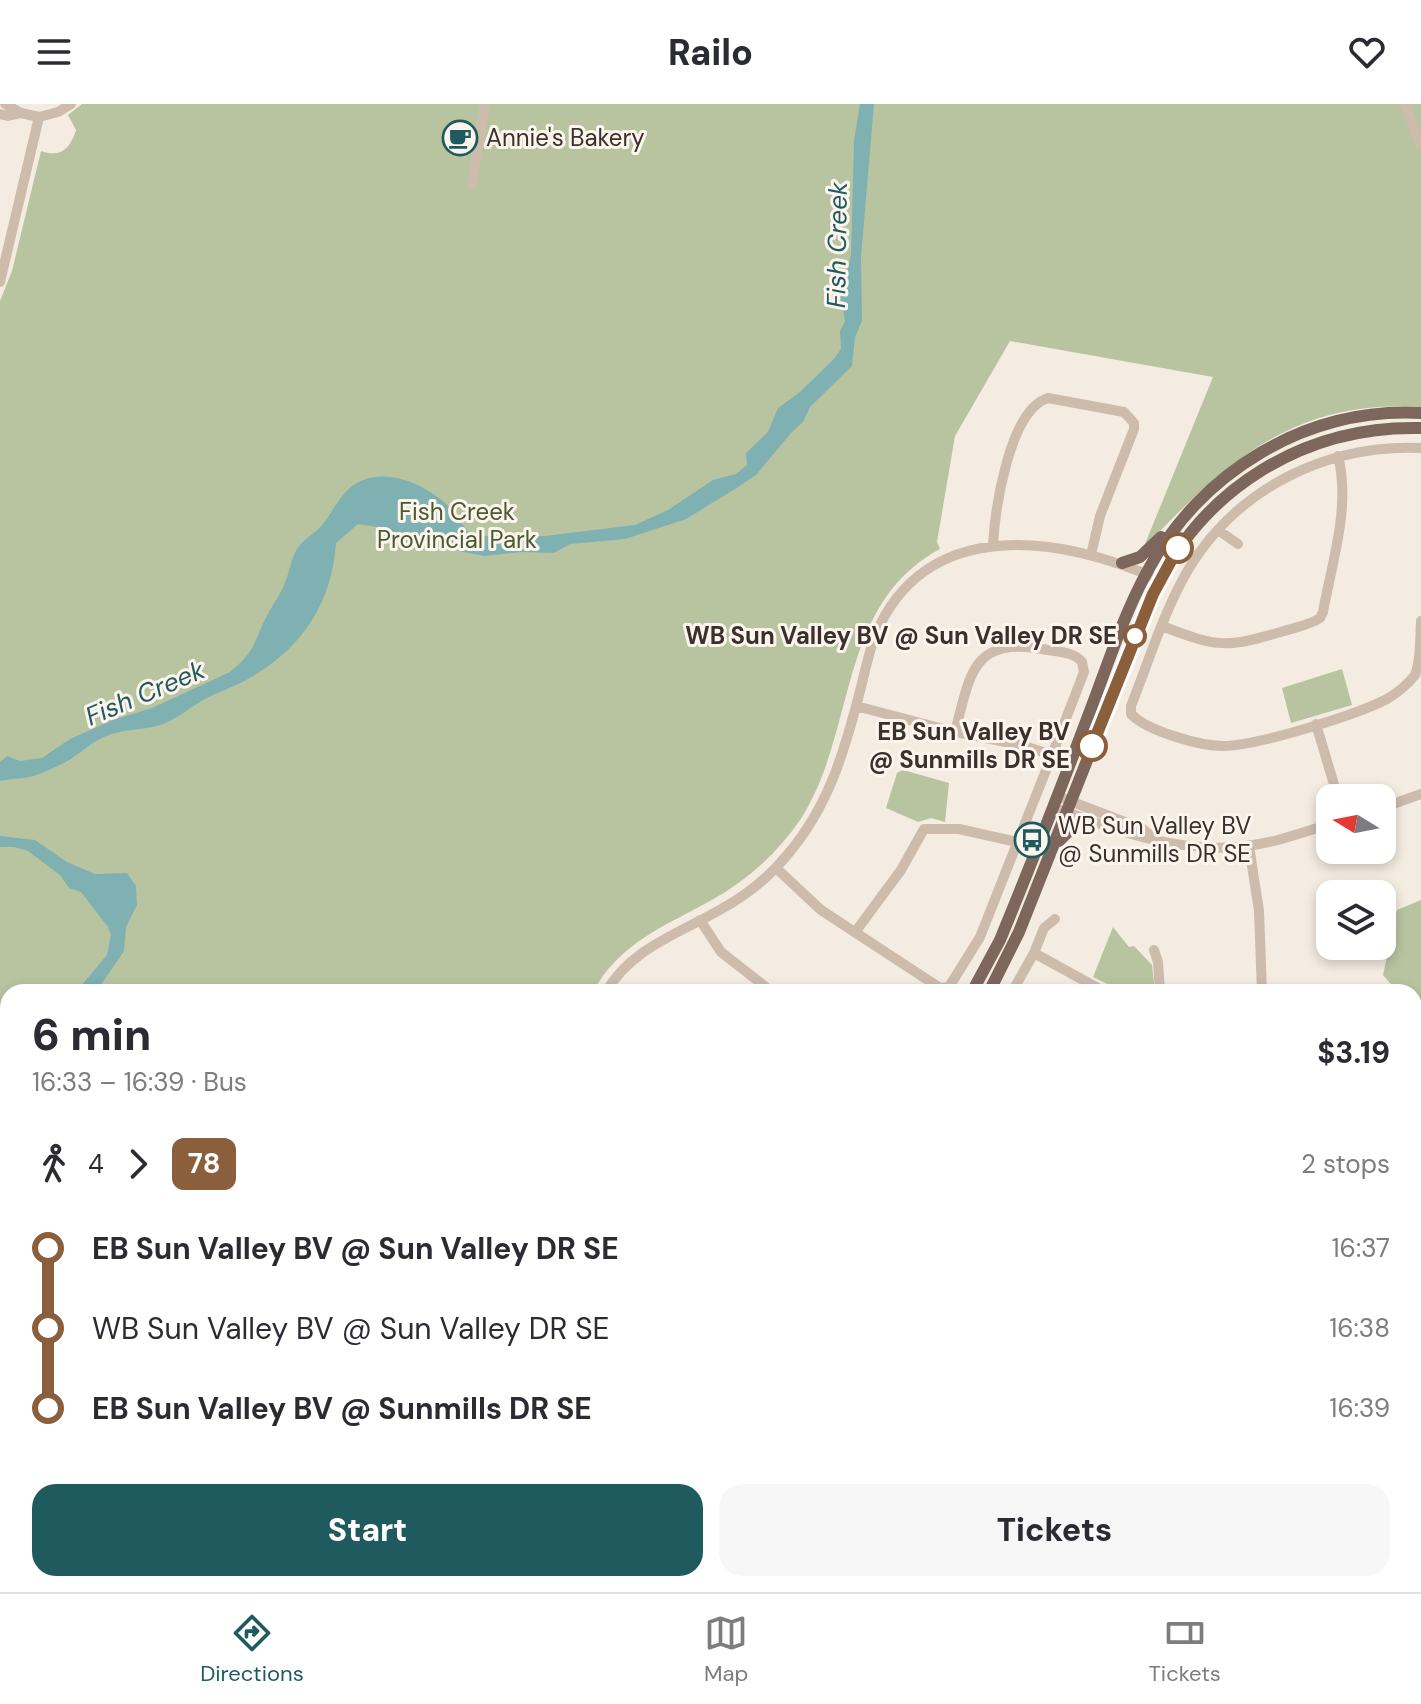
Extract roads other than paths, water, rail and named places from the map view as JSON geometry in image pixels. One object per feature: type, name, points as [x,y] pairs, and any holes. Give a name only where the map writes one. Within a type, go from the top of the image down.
[{"type":"main road","points":[[1122,563],[1140,557],[1221,480],[1278,443],[1349,419],[1385,413],[1421,413]]},
{"type":"main road","points":[[993,984],[1010,953],[1120,674],[1160,580],[1180,545],[1208,511],[1266,467],[1297,450],[1348,434],[1386,428],[1421,428]]},
{"type":"main road","points":[[976,984],[1000,940],[1146,573],[1176,525]]},
{"type":"main road","points":[[1052,850],[1076,824],[1090,821]]},
{"type":"street","points":[[5,104],[21,113]]},
{"type":"street","points":[[0,114],[21,113],[39,117],[58,112],[71,104]]},
{"type":"street","points":[[472,184],[485,104]]},
{"type":"street","points":[[1405,104],[1421,145]]},
{"type":"street","points":[[0,282],[39,117]]},
{"type":"street","points":[[993,545],[1002,476],[1011,449],[1038,402],[1048,398],[1124,412],[1134,423],[1100,516],[1091,555]]},
{"type":"street","points":[[1421,448],[1376,449],[1338,456],[1309,466],[1268,488],[1242,507],[1218,530],[1190,568],[1162,626],[1131,706],[1131,714],[1137,720],[1197,742],[1226,746],[1316,724],[1388,698],[1413,678],[1421,658],[1421,621]]},
{"type":"street","points":[[1162,626],[1205,642],[1228,645],[1244,643],[1320,618],[1343,497],[1343,472],[1338,456]]},
{"type":"street","points":[[1218,530],[1238,544]]},
{"type":"street","points":[[611,984],[639,955],[672,933],[734,902],[776,868],[803,835],[827,797],[844,754],[875,636],[890,608],[922,574],[950,557],[993,545],[1032,544],[1122,563],[1160,580]]},
{"type":"street","points":[[951,984],[980,937],[1084,672],[1082,662],[1071,654],[1019,646],[1005,647],[990,654],[976,666],[970,678],[955,732]]},
{"type":"street","points":[[856,706],[955,732],[1003,740],[1052,755]]},
{"type":"street","points":[[1316,724],[1334,784]]},
{"type":"street","points":[[1396,803],[1421,794]]},
{"type":"street","points":[[1055,801],[1143,829],[1155,839]]},
{"type":"street","points":[[1069,806],[1090,821],[1143,838],[1196,846],[1249,846],[1316,828]]},
{"type":"street","points":[[856,931],[885,895],[926,827],[971,831],[1017,842]]},
{"type":"street","points":[[1249,846],[1259,911],[1262,984]]},
{"type":"street","points":[[776,868],[821,910],[934,984]]},
{"type":"street","points":[[1017,984],[1044,928],[1055,919]]},
{"type":"street","points":[[700,920],[713,943],[730,961],[761,984]]},
{"type":"street","points":[[1154,950],[1159,984]]},
{"type":"street","points":[[1034,953],[1090,984]]},
{"type":"water","points":[[860,104],[874,104],[861,257],[862,321],[855,337],[852,366],[810,407],[803,422],[756,475],[686,519],[625,539],[570,544],[554,553],[521,552],[484,556],[404,540],[389,529],[358,524],[336,543],[329,584],[312,620],[301,636],[271,664],[164,724],[109,735],[49,770],[29,777],[0,781],[0,762],[7,756],[20,761],[42,758],[70,739],[113,720],[152,708],[230,672],[254,644],[282,589],[298,547],[322,525],[346,491],[362,480],[399,478],[424,488],[456,514],[471,536],[545,536],[635,525],[668,510],[713,480],[736,474],[747,465],[746,453],[768,432],[778,408],[800,392],[841,349],[840,331],[845,321],[841,299],[851,255],[854,141]]},
{"type":"water","points":[[0,836],[35,840],[67,862],[95,874],[127,873],[136,886],[137,905],[126,927],[124,951],[101,984],[83,984],[107,955],[111,935],[108,927],[81,892],[69,888],[60,875],[28,851],[0,847]]},
{"type":"place","name":"Annie's Bakery","points":[[460,138]]},
{"type":"place","name":"WB Sun Valley BV @ Sun Valley DR SE","points":[[1135,636]]},
{"type":"place","name":"EB Sun Valley BV @ Sunmills DR SE","points":[[1092,746]]},
{"type":"place","name":"WB Sun Valley BV @ Sunmills DR SE","points":[[1032,840]]},
{"type":"water label","name":"Fish Creek","points":[[837,245]]},
{"type":"water label","name":"Fish Creek","points":[[145,693]]},
{"type":"park label","name":"Fish Creek Provincial Park","points":[[457,526]]}]
